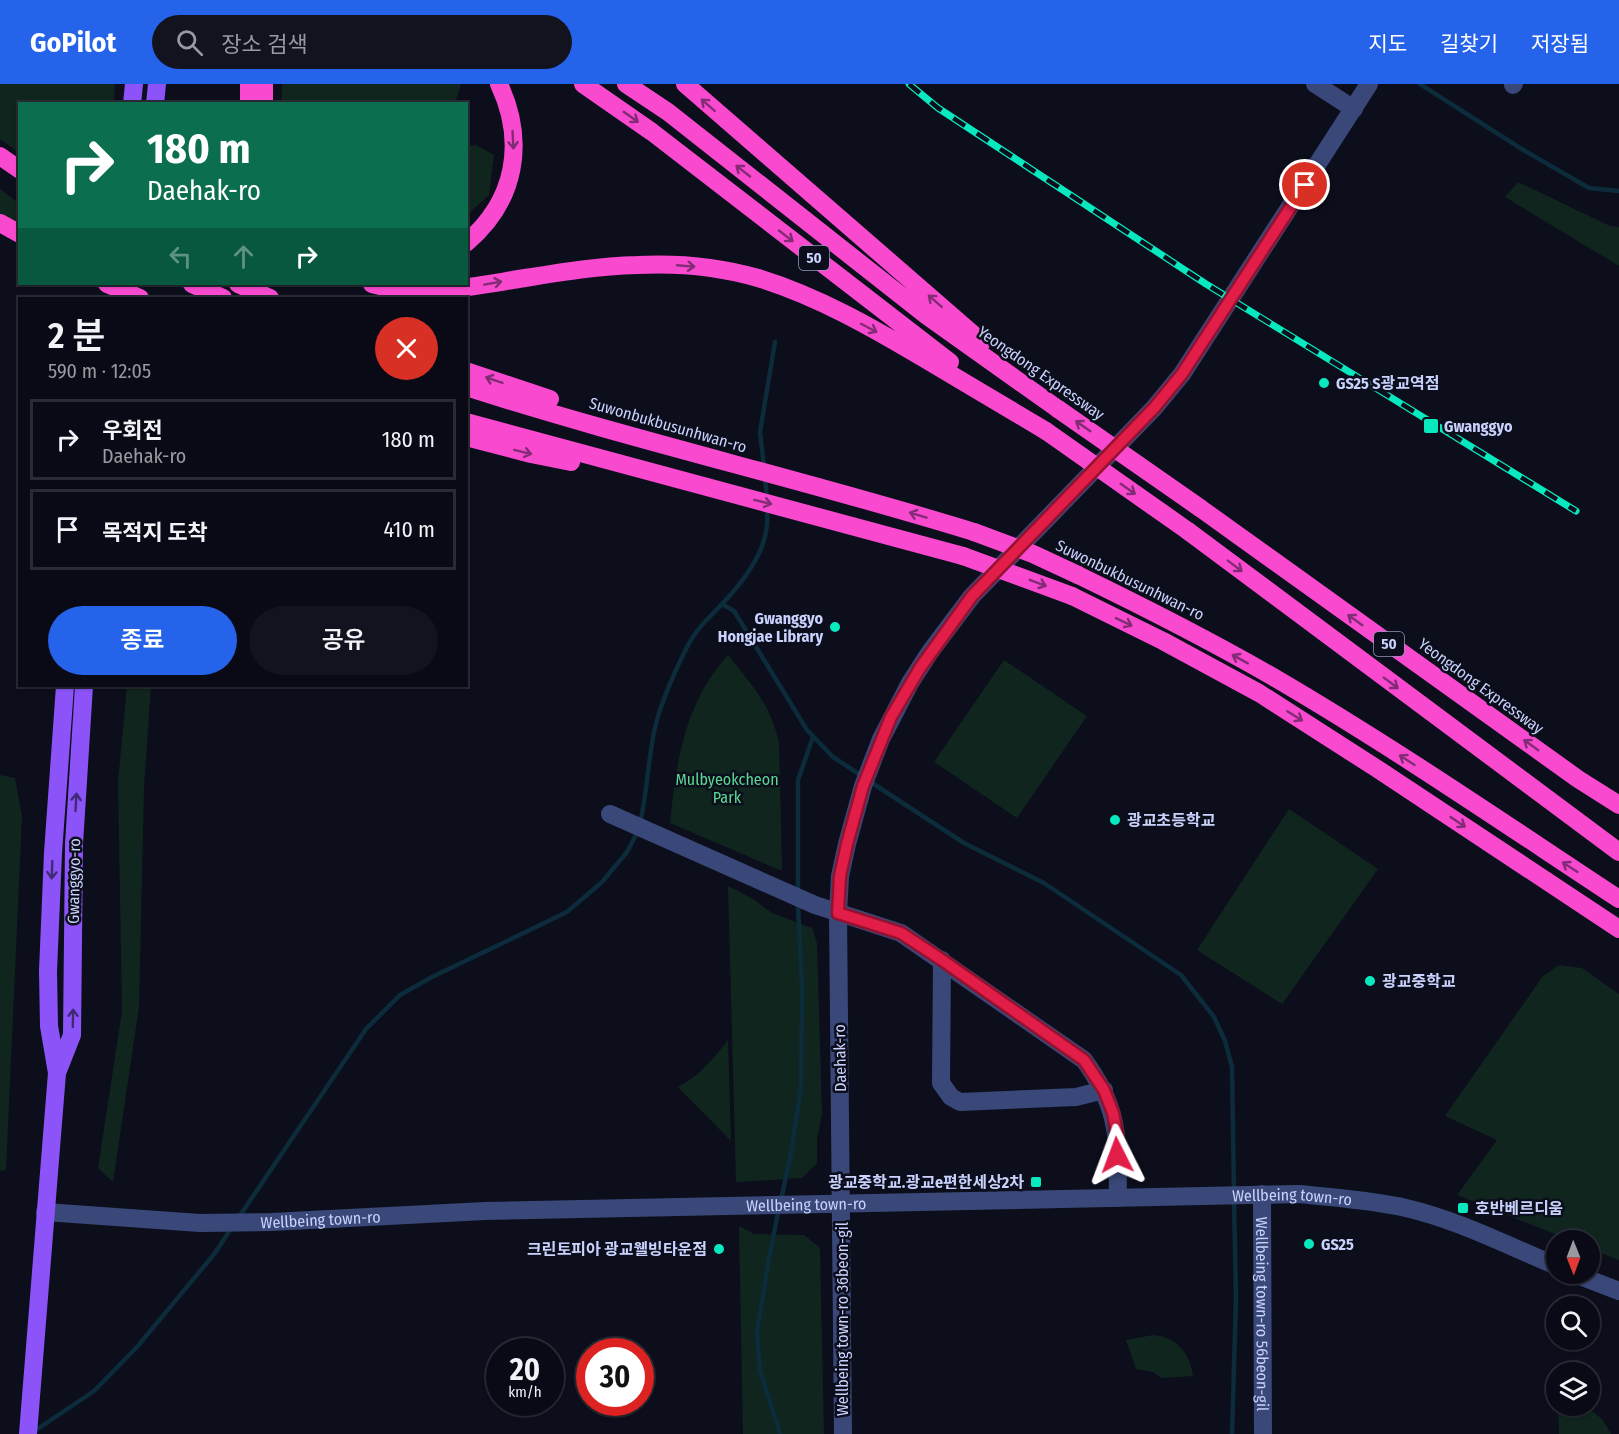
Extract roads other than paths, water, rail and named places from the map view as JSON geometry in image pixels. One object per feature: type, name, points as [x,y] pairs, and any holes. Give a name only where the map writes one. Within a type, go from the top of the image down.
[{"type":"highway","points":[[249,84],[249,102]]},
{"type":"highway","points":[[264,84],[264,102]]},
{"type":"highway","points":[[468,241],[491,218],[500,205],[511,176],[514,145],[506,98],[499,84]]},
{"type":"highway","name":"50","points":[[583,84],[652,132],[936,352],[1188,531],[1619,852]]},
{"type":"highway","name":"Yeongdong Expressway","points":[[626,84],[668,112],[927,316],[1200,508],[1559,766],[1619,805]]},
{"type":"highway","points":[[685,84],[1058,409]]},
{"type":"highway","points":[[0,156],[18,169]]},
{"type":"highway","points":[[0,223],[18,233]]},
{"type":"highway","points":[[378,285],[433,291],[569,270],[637,264],[688,266],[743,274],[778,285],[856,320],[1046,431]]},
{"type":"highway","points":[[109,285],[138,297]]},
{"type":"highway","points":[[195,285],[221,297]]},
{"type":"highway","points":[[240,285],[268,297]]},
{"type":"highway","points":[[468,372],[707,457]]},
{"type":"highway","name":"Suwonbukbusunhwan-ro","points":[[468,388],[707,457],[806,482],[974,532],[1033,554],[1172,621],[1275,678],[1377,740],[1619,899]]},
{"type":"highway","points":[[468,423],[963,556],[1072,596],[1163,641],[1259,693],[1619,929]]},
{"type":"highway","points":[[468,438],[531,454],[712,489]]},
{"type":"highway","name":"50","points":[[1561,810],[1619,846]]},
{"type":"main road","points":[[132,102],[134,84]]},
{"type":"main road","points":[[155,102],[157,84]]},
{"type":"main road","name":"Gwanggyo-ro","points":[[28,1434],[57,1073],[49,1026],[48,971],[53,853],[65,687]]},
{"type":"main road","name":"Gwanggyo-ro","points":[[57,1073],[72,1035],[74,844],[84,687]]},
{"type":"street","points":[[1315,84],[1354,109]]},
{"type":"street","name":"Daehak-ro","points":[[842,1204],[838,913],[840,876],[871,763],[891,717],[910,683],[962,608],[1154,408],[1182,374],[1369,84]]},
{"type":"street","points":[[610,814],[815,905],[901,933],[1084,1060],[1104,1090],[1113,1113],[1117,1134],[1118,1198]]},
{"type":"street","points":[[942,960],[941,1083],[951,1097],[960,1102],[1076,1097],[1104,1090]]},
{"type":"street","name":"Wellbeing town-ro 56beon-gil","points":[[1253,1194],[1263,1434]]},
{"type":"street","name":"Wellbeing town-ro","points":[[45,1212],[200,1223],[271,1222],[485,1212],[1300,1194],[1407,1208],[1445,1220],[1546,1261]]},
{"type":"street","name":"Wellbeing town-ro 36beon-gil","points":[[842,1204],[843,1434]]},
{"type":"street","points":[[1599,1284],[1619,1292]]},
{"type":"waterway","points":[[1420,84],[1525,151],[1589,188],[1619,191]]},
{"type":"waterway","points":[[764,467],[760,432],[775,342]]},
{"type":"waterway","points":[[765,478],[767,499]]},
{"type":"waterway","points":[[640,823],[654,732],[668,688],[694,635],[736,588],[755,561],[764,541],[767,508]]},
{"type":"waterway","points":[[722,604],[734,611],[807,730],[833,757],[862,776]]},
{"type":"waterway","points":[[798,893],[798,780],[813,737]]},
{"type":"waterway","points":[[869,781],[964,843],[1044,883],[1181,975],[1214,1017],[1225,1041],[1232,1067],[1234,1192]]},
{"type":"waterway","points":[[239,1217],[366,1029],[400,995],[432,977],[567,912],[602,882],[627,852],[638,831]]},
{"type":"waterway","points":[[781,1200],[801,1087],[802,988],[798,904]]},
{"type":"waterway","points":[[1232,1434],[1236,1298],[1234,1201]]},
{"type":"waterway","points":[[779,1208],[757,1332],[760,1370],[780,1434]]},
{"type":"waterway","points":[[33,1432],[94,1391],[137,1347],[215,1253],[232,1227]]},
{"type":"railway","points":[[909,84],[938,108],[1206,284],[1576,511]]},
{"type":"place","name":"GS25 S광교역점","points":[[1324,383]]},
{"type":"place","name":"Gwanggyo","points":[[1431,426]]},
{"type":"place","name":"Gwanggyo Hongjae Library","points":[[835,627]]},
{"type":"place","name":"광교초등학교","points":[[1115,820]]},
{"type":"place","name":"광교중학교","points":[[1370,981]]},
{"type":"place","name":"광교중학교.광교e편한세상2차","points":[[1036,1182]]},
{"type":"place","name":"호반베르디움","points":[[1463,1208]]},
{"type":"place","name":"GS25","points":[[1309,1244]]},
{"type":"place","name":"크린토피아 광교웰빙타운점","points":[[719,1249]]},
{"type":"park label","name":"Mulbyeokcheon Park","points":[[727,788]]}]
